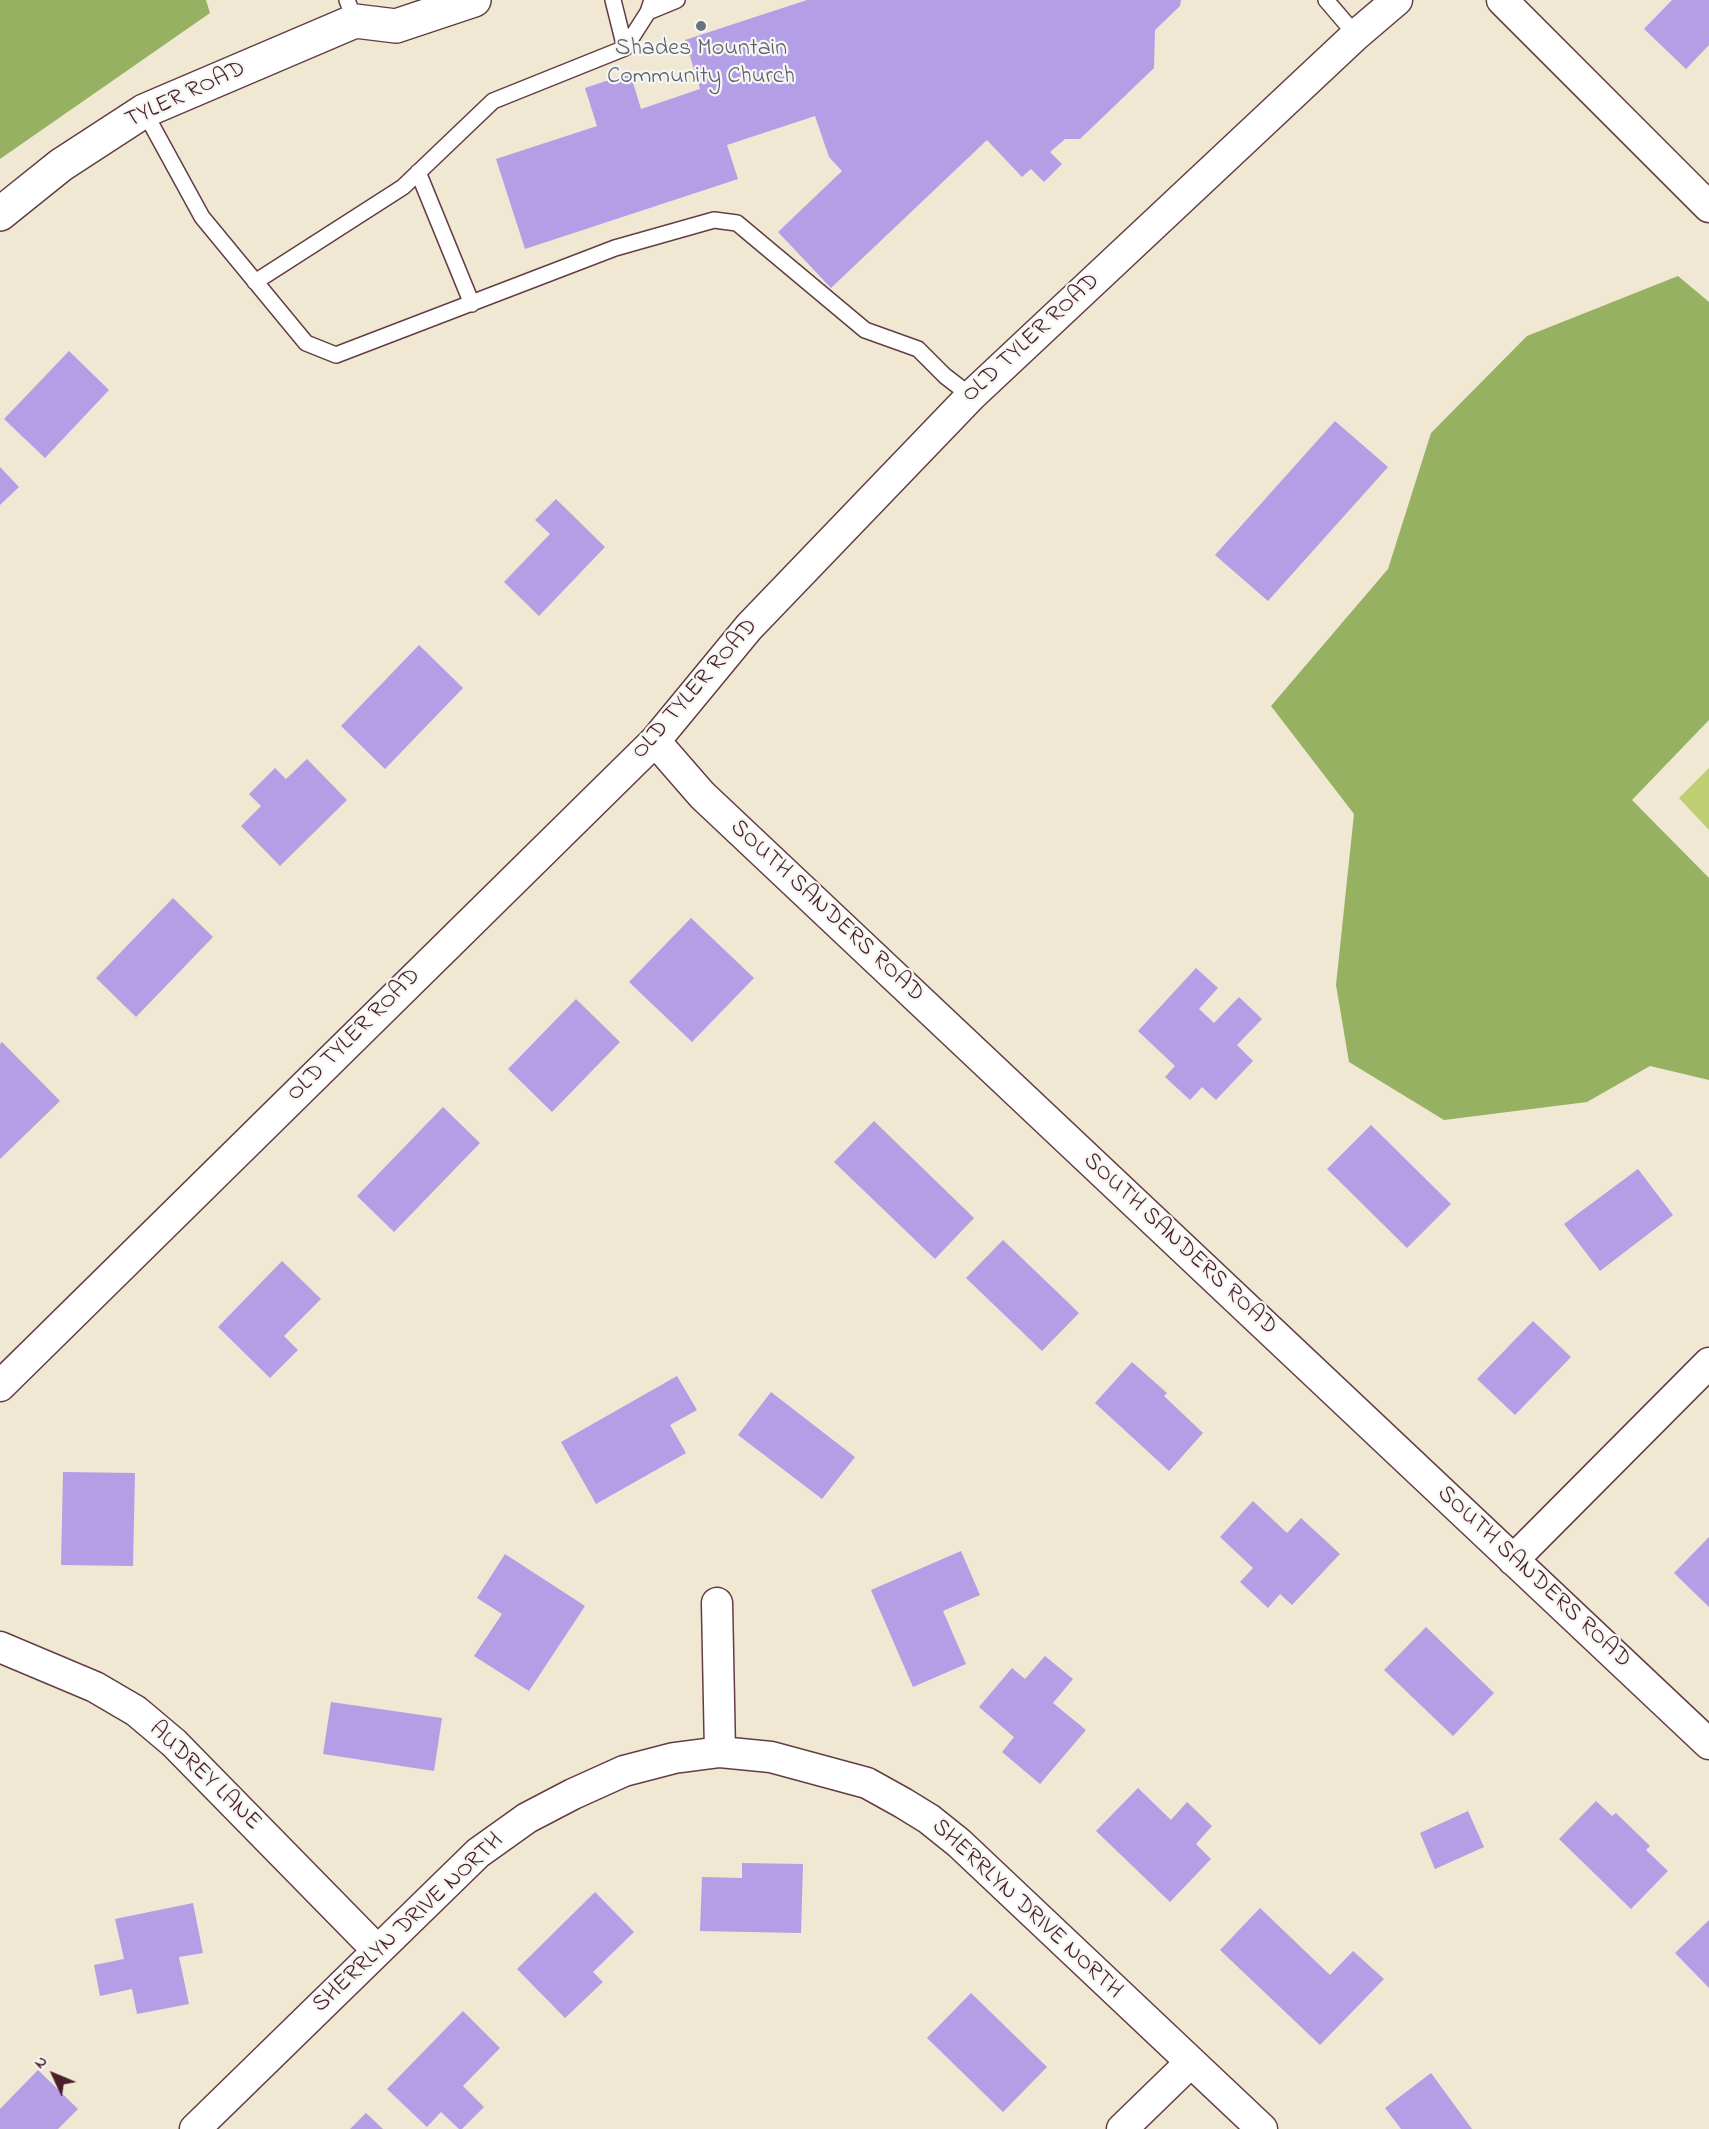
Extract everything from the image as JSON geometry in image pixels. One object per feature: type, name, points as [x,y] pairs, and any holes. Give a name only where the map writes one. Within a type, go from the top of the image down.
[{"type":"street","name":"TYLER ROAD","points":[[0,214],[61,165],[144,111],[357,7],[396,26],[474,0]]},
{"type":"street","name":"OLD TYLER ROAD","points":[[0,1386],[655,741],[749,627],[971,396],[1356,35],[1397,0]]},
{"type":"street","points":[[1502,0],[1709,207]]},
{"type":"street","name":"SOUTH SANDERS ROAD","points":[[655,741],[702,795],[1709,1744]]},
{"type":"street","points":[[1514,1560],[1709,1363]]},
{"type":"street","points":[[717,1604],[720,1752]]},
{"type":"street","name":"AUDREY LANE","points":[[0,1647],[95,1687],[136,1711],[174,1743],[377,1950]]},
{"type":"street","name":"SHERRLYN DRIVE NORTH","points":[[195,2129],[478,1853],[527,1818],[624,1771],[674,1758],[720,1752],[771,1757],[867,1783],[929,1819],[959,1843],[1262,2129]]},
{"type":"street","points":[[1122,2129],[1190,2063]]},
{"type":"lane","points":[[613,0],[625,48]]},
{"type":"lane","points":[[255,282],[403,187],[493,101],[625,48],[650,6],[677,0]]},
{"type":"lane","points":[[1326,0],[1356,35]]},
{"type":"lane","points":[[144,111],[202,217],[306,343],[336,355],[615,248],[714,220],[736,223],[865,330],[918,349],[945,376],[971,396]]},
{"type":"lane","points":[[418,172],[472,304]]},
{"type":"green space","points":[[0,0],[206,0],[210,13],[0,159]]},
{"type":"green space","points":[[1678,276],[1709,302],[1709,720],[1632,800],[1709,878],[1709,1080],[1650,1066],[1587,1102],[1444,1120],[1349,1062],[1336,985],[1354,814],[1271,706],[1388,569],[1431,433],[1527,336]]},
{"type":"green space","points":[[1709,768],[1709,830],[1679,798]]},
{"type":"building","points":[[807,0],[1181,0],[1180,6],[1155,30],[1154,68],[1080,139],[1065,139],[1050,152],[1062,164],[1044,182],[1031,169],[1022,177],[987,140],[831,288],[778,232],[842,171],[829,157],[815,116],[727,145],[738,179],[525,249],[496,159],[597,126],[585,88],[630,73],[641,109],[700,89],[685,40]]},
{"type":"building","points":[[1672,0],[1709,0],[1709,45],[1686,69],[1644,29]]},
{"type":"building","points":[[69,351],[109,390],[45,458],[4,419]]},
{"type":"building","points":[[1335,421],[1388,467],[1268,601],[1215,555]]},
{"type":"building","points":[[0,467],[19,487],[0,505]]},
{"type":"building","points":[[556,499],[605,547],[539,616],[504,582],[550,534],[535,520]]},
{"type":"building","points":[[419,645],[463,688],[385,769],[341,726]]},
{"type":"building","points":[[307,759],[347,800],[280,866],[241,826],[261,806],[249,794],[275,768],[286,779]]},
{"type":"building","points":[[173,898],[213,937],[136,1017],[96,978]]},
{"type":"building","points":[[691,918],[754,978],[692,1042],[629,982]]},
{"type":"building","points":[[1196,968],[1218,988],[1199,1009],[1214,1023],[1239,997],[1262,1019],[1237,1045],[1253,1061],[1216,1100],[1202,1087],[1190,1100],[1165,1077],[1175,1066],[1138,1031]]},
{"type":"building","points":[[576,999],[620,1042],[552,1112],[508,1069]]},
{"type":"building","points":[[2,1042],[60,1101],[0,1159],[0,1044]]},
{"type":"building","points":[[443,1107],[480,1143],[394,1232],[357,1196]]},
{"type":"building","points":[[874,1121],[974,1218],[935,1259],[834,1162]]},
{"type":"building","points":[[1371,1125],[1451,1204],[1407,1248],[1327,1169]]},
{"type":"building","points":[[1638,1169],[1673,1215],[1600,1271],[1564,1224]]},
{"type":"building","points":[[1003,1240],[1079,1313],[1042,1351],[966,1278]]},
{"type":"building","points":[[282,1261],[321,1299],[284,1336],[298,1350],[270,1378],[218,1327]]},
{"type":"building","points":[[1533,1321],[1571,1357],[1515,1415],[1477,1379]]},
{"type":"building","points":[[1132,1362],[1167,1393],[1164,1396],[1203,1433],[1169,1471],[1095,1403]]},
{"type":"building","points":[[677,1376],[697,1410],[670,1425],[686,1453],[596,1504],[561,1442]]},
{"type":"building","points":[[771,1392],[855,1457],[822,1499],[738,1435]]},
{"type":"building","points":[[63,1472],[135,1473],[133,1566],[61,1565]]},
{"type":"building","points":[[1253,1501],[1287,1533],[1301,1518],[1340,1554],[1292,1605],[1280,1594],[1268,1608],[1240,1582],[1253,1568],[1220,1537]]},
{"type":"building","points":[[1709,1537],[1709,1607],[1674,1573]]},
{"type":"building","points":[[961,1551],[980,1595],[943,1611],[966,1664],[913,1687],[871,1590]]},
{"type":"building","points":[[505,1554],[585,1606],[529,1691],[474,1656],[502,1614],[477,1598]]},
{"type":"building","points":[[1426,1627],[1494,1693],[1453,1736],[1384,1670]]},
{"type":"building","points":[[1045,1656],[1073,1679],[1053,1703],[1086,1730],[1040,1784],[1002,1752],[1014,1737],[979,1707],[1012,1668],[1025,1679]]},
{"type":"building","points":[[331,1702],[442,1718],[434,1771],[323,1754]]},
{"type":"building","points":[[1138,1788],[1171,1820],[1187,1802],[1212,1826],[1196,1844],[1211,1859],[1170,1902],[1096,1831]]},
{"type":"building","points":[[1596,1801],[1612,1816],[1616,1813],[1650,1846],[1646,1850],[1668,1871],[1631,1909],[1559,1839]]},
{"type":"building","points":[[1468,1811],[1484,1847],[1435,1869],[1420,1833]]},
{"type":"building","points":[[742,1863],[803,1864],[801,1933],[700,1931],[702,1877],[742,1878]]},
{"type":"building","points":[[595,1892],[634,1932],[593,1972],[603,1982],[565,2018],[517,1969]]},
{"type":"building","points":[[193,1903],[203,1953],[179,1957],[189,2004],[137,2014],[132,1989],[100,1996],[94,1965],[124,1959],[115,1919]]},
{"type":"building","points":[[1260,1908],[1330,1975],[1353,1951],[1384,1979],[1320,2045],[1220,1950]]},
{"type":"building","points":[[1709,1920],[1709,1988],[1675,1953]]},
{"type":"building","points":[[971,1993],[1047,2067],[1003,2112],[927,2038]]},
{"type":"building","points":[[463,2011],[500,2048],[463,2086],[484,2107],[462,2129],[459,2129],[441,2112],[427,2127],[387,2089]]},
{"type":"building","points":[[38,2070],[78,2109],[58,2129],[0,2129],[0,2109]]},
{"type":"building","points":[[1431,2073],[1472,2129],[1401,2129],[1385,2108]]},
{"type":"building","points":[[366,2113],[383,2129],[350,2129]]},
{"type":"place","name":"Shades Mountain Community Church","points":[[701,26]]}]
